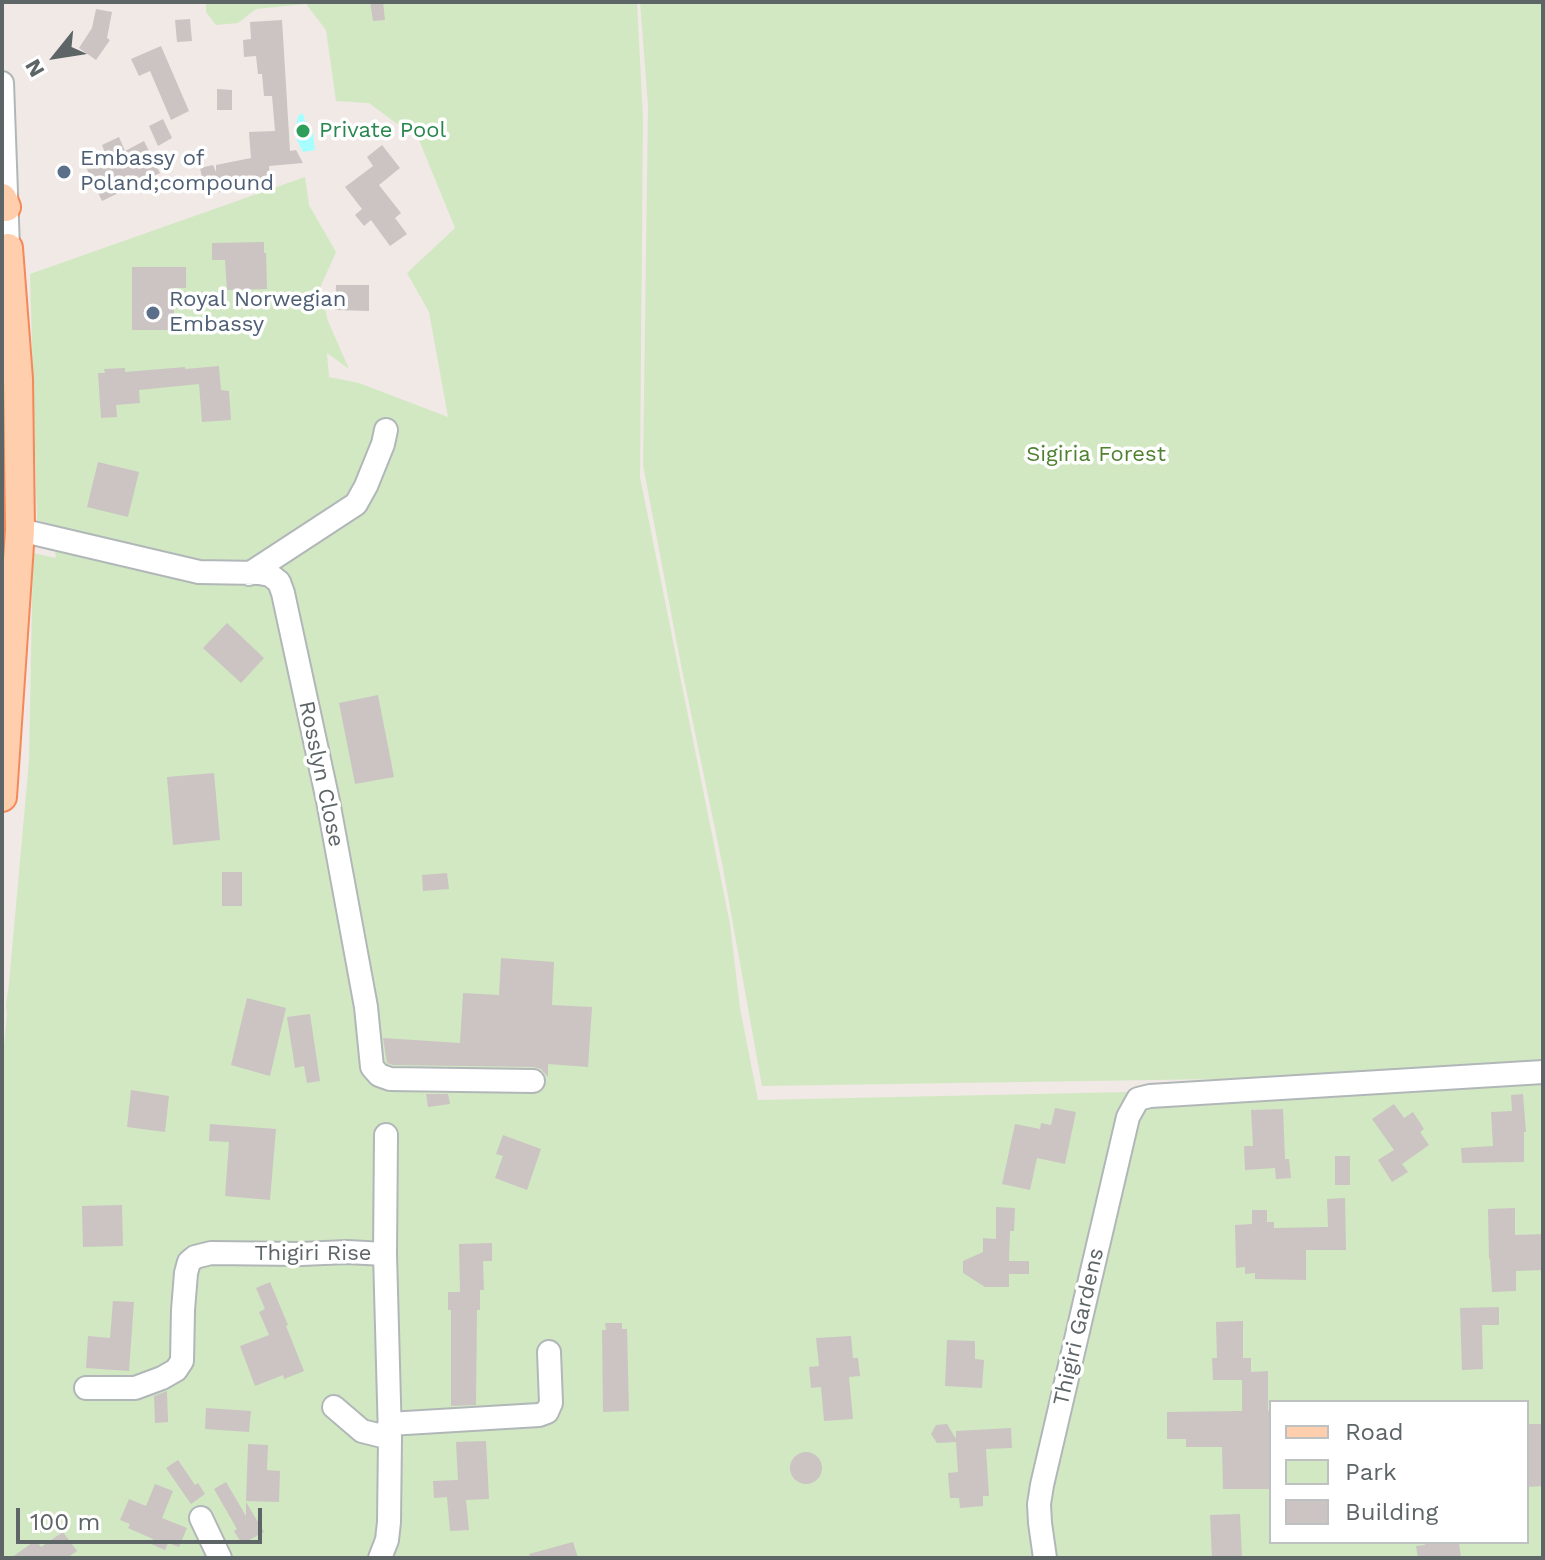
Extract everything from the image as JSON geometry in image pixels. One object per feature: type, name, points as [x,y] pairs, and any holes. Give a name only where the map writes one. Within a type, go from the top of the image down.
[{"type":"main road","points":[[2,797],[20,530],[10,382],[8,248]]},
{"type":"street","points":[[2,83],[8,248]]},
{"type":"street","points":[[249,574],[356,504],[383,444],[386,430]]},
{"type":"street","name":"Rosslyn Close","points":[[20,530],[199,572],[270,575],[279,582],[328,801],[366,1007],[372,1067],[379,1075],[390,1079],[533,1081]]},
{"type":"street","name":"Thigiri Gardens","points":[[1045,1558],[1039,1504],[1042,1485],[1128,1117],[1138,1099],[1543,1072]]},
{"type":"street","points":[[385,1254],[386,1135]]},
{"type":"street","name":"Thigiri Rise","points":[[86,1388],[135,1388],[176,1370],[182,1361],[186,1273],[189,1262],[195,1257],[211,1253],[385,1254],[389,1522],[387,1540],[380,1558]]},
{"type":"street","points":[[334,1407],[362,1431],[390,1431],[539,1415],[547,1412],[551,1403],[549,1352]]},
{"type":"street","points":[[201,1518],[220,1558]]},
{"type":"green space","points":[[206,2],[637,2],[643,118],[640,477],[730,924],[740,1008],[758,1100],[1543,1083],[1543,1558],[2,1558],[2,1067],[29,761],[33,553],[56,558],[51,524],[37,520],[30,274],[305,177],[309,205],[336,252],[320,288],[328,321],[349,369],[327,353],[329,377],[359,383],[448,417],[429,312],[407,273],[455,228],[419,140],[369,103],[336,101],[326,30],[306,4],[256,9],[238,23],[216,25],[206,12]]},
{"type":"green space","name":"Sigiria Forest","points":[[640,2],[1543,2],[1543,1074],[762,1086],[722,863],[643,465],[648,106]]},
{"type":"water","name":"Private Pool","points":[[303,113],[307,129],[313,134],[315,150],[303,152],[297,140],[296,125],[298,116]]},
{"type":"building","points":[[370,2],[383,2],[385,20],[373,21]]},
{"type":"building","points":[[96,9],[112,12],[107,38],[110,40],[96,60],[79,48],[92,28]]},
{"type":"building","points":[[190,19],[192,41],[177,42],[175,20]]},
{"type":"building","points":[[282,20],[290,151],[296,150],[303,163],[269,166],[270,179],[247,181],[248,186],[206,195],[200,168],[213,165],[216,172],[216,165],[251,158],[249,132],[275,131],[272,96],[264,96],[256,56],[244,57],[243,40],[251,39],[250,22]]},
{"type":"building","points":[[161,46],[189,111],[171,120],[150,71],[139,76],[131,59]]},
{"type":"building","points":[[217,89],[232,90],[232,110],[217,110]]},
{"type":"building","points":[[163,119],[172,138],[158,146],[149,126]]},
{"type":"building","points":[[119,137],[125,151],[144,141],[160,173],[102,201],[84,163],[105,153],[102,145]]},
{"type":"building","points":[[382,145],[400,168],[379,185],[401,213],[395,218],[407,234],[390,246],[371,220],[364,226],[355,215],[362,209],[345,187],[373,166],[367,157]]},
{"type":"building","points":[[264,242],[267,289],[227,290],[225,260],[212,260],[212,243]]},
{"type":"building","name":"Royal Norwegian Embassy","points":[[132,267],[186,267],[186,288],[174,288],[174,330],[132,330]]},
{"type":"building","points":[[336,285],[369,285],[369,311],[335,310]]},
{"type":"building","points":[[219,366],[221,390],[229,391],[231,420],[202,422],[199,384],[139,390],[140,403],[116,405],[117,417],[101,418],[98,373],[105,373],[104,369],[125,368],[125,372]]},
{"type":"building","points":[[98,462],[139,472],[128,517],[87,507]]},
{"type":"building","points":[[227,623],[264,658],[241,683],[203,648]]},
{"type":"building","points":[[378,695],[394,777],[355,784],[339,703]]},
{"type":"building","points":[[214,773],[220,840],[173,845],[167,777]]},
{"type":"building","points":[[222,872],[242,872],[242,906],[222,906]]},
{"type":"building","points":[[447,873],[449,889],[423,891],[422,875]]},
{"type":"building","points":[[501,958],[554,962],[552,1005],[592,1007],[588,1067],[548,1064],[548,1077],[541,1069],[533,1067],[387,1063],[383,1038],[460,1043],[463,993],[499,995]]},
{"type":"building","points":[[247,998],[286,1008],[270,1076],[231,1065]]},
{"type":"building","points":[[310,1014],[320,1081],[307,1083],[304,1066],[295,1068],[287,1017]]},
{"type":"building","points":[[131,1090],[169,1096],[165,1132],[127,1127]]},
{"type":"building","points":[[426,1094],[448,1094],[450,1104],[428,1107]]},
{"type":"building","points":[[1523,1094],[1526,1132],[1524,1162],[1462,1163],[1461,1148],[1493,1146],[1491,1112],[1512,1111],[1511,1095]]},
{"type":"building","points":[[1394,1104],[1404,1118],[1413,1112],[1424,1129],[1420,1132],[1429,1145],[1402,1164],[1408,1172],[1392,1182],[1378,1160],[1394,1150],[1372,1119]]},
{"type":"building","points":[[1055,1108],[1076,1112],[1065,1164],[1037,1158],[1030,1190],[1002,1184],[1015,1124],[1040,1129],[1041,1123],[1051,1125]]},
{"type":"building","points":[[1283,1109],[1285,1159],[1289,1159],[1291,1178],[1276,1179],[1275,1168],[1245,1170],[1244,1146],[1253,1146],[1251,1110]]},
{"type":"building","points":[[210,1124],[276,1129],[270,1200],[225,1196],[229,1142],[209,1141]]},
{"type":"building","points":[[503,1135],[541,1149],[527,1190],[495,1178],[503,1156],[496,1154]]},
{"type":"building","points":[[1335,1156],[1350,1156],[1350,1185],[1335,1185]]},
{"type":"building","points":[[1345,1198],[1346,1250],[1306,1250],[1306,1280],[1255,1279],[1255,1273],[1245,1274],[1245,1267],[1236,1268],[1235,1225],[1252,1224],[1252,1210],[1267,1210],[1267,1222],[1274,1222],[1274,1228],[1328,1227],[1327,1199]]},
{"type":"building","points":[[122,1205],[123,1246],[83,1247],[82,1206]]},
{"type":"building","points":[[996,1207],[1015,1208],[1009,1261],[1029,1261],[1029,1274],[1009,1274],[1009,1287],[985,1287],[963,1273],[963,1261],[983,1252],[983,1238],[996,1239]]},
{"type":"building","points":[[1515,1208],[1515,1235],[1543,1234],[1543,1270],[1516,1271],[1516,1291],[1492,1292],[1488,1209]]},
{"type":"building","points":[[492,1243],[492,1261],[483,1261],[484,1290],[480,1290],[480,1310],[477,1310],[476,1405],[451,1406],[451,1310],[448,1310],[448,1292],[460,1292],[459,1244]]},
{"type":"building","points":[[270,1282],[304,1371],[255,1386],[240,1346],[269,1335],[259,1312],[265,1309],[256,1288]]},
{"type":"building","points":[[113,1301],[134,1302],[129,1371],[86,1368],[88,1336],[110,1338]]},
{"type":"building","points":[[1499,1307],[1499,1325],[1482,1325],[1483,1369],[1462,1370],[1460,1308]]},
{"type":"building","points":[[1243,1321],[1243,1358],[1251,1358],[1251,1372],[1268,1371],[1269,1489],[1223,1489],[1222,1447],[1186,1447],[1186,1439],[1167,1439],[1167,1412],[1242,1411],[1242,1380],[1213,1380],[1212,1358],[1217,1358],[1216,1322]]},
{"type":"building","points":[[605,1323],[622,1323],[622,1329],[627,1329],[629,1411],[603,1412],[602,1330],[606,1330]]},
{"type":"building","points":[[851,1336],[853,1358],[858,1358],[860,1376],[849,1377],[853,1419],[824,1421],[821,1387],[811,1388],[809,1367],[819,1366],[816,1338]]},
{"type":"building","points":[[947,1340],[975,1341],[975,1359],[984,1360],[982,1388],[945,1386]]},
{"type":"building","points":[[167,1391],[168,1422],[155,1423],[154,1396]]},
{"type":"building","points":[[206,1408],[251,1411],[249,1432],[205,1429]]},
{"type":"building","points":[[947,1424],[956,1439],[956,1431],[1011,1428],[1012,1448],[986,1449],[989,1496],[983,1496],[983,1506],[960,1508],[959,1498],[950,1498],[948,1473],[958,1472],[956,1442],[937,1443],[931,1434],[936,1425]]},
{"type":"building","points":[[1529,1424],[1543,1424],[1543,1486],[1529,1487]]},
{"type":"building","points":[[486,1441],[489,1499],[466,1500],[469,1530],[450,1531],[447,1497],[434,1498],[433,1481],[458,1480],[456,1442]]},
{"type":"building","points":[[248,1444],[268,1445],[267,1470],[280,1471],[279,1502],[246,1501]]},
{"type":"building","points":[[806,1452],[817,1457],[822,1468],[817,1479],[806,1484],[795,1479],[790,1468],[795,1457]]},
{"type":"building","points":[[178,1460],[205,1494],[191,1504],[166,1468]]},
{"type":"building","points":[[226,1482],[246,1516],[246,1502],[264,1532],[242,1544],[214,1489]]},
{"type":"building","points":[[155,1484],[173,1491],[162,1518],[187,1528],[179,1547],[168,1543],[165,1550],[151,1544],[153,1539],[128,1528],[130,1524],[120,1520],[129,1499],[146,1506]]},
{"type":"building","points":[[1240,1514],[1242,1558],[1212,1558],[1210,1515]]},
{"type":"building","points":[[63,1532],[77,1551],[67,1558],[11,1558],[36,1540],[41,1547]]},
{"type":"building","points":[[573,1542],[578,1558],[530,1558],[529,1554]]},
{"type":"building","points":[[1459,1544],[1461,1558],[1418,1558],[1416,1546]]},
{"type":"place","name":"Private Pool","points":[[303,131]]},
{"type":"place","name":"Embassy of Poland;compound","points":[[64,172]]},
{"type":"place","name":"Royal Norwegian Embassy","points":[[153,313]]}]
